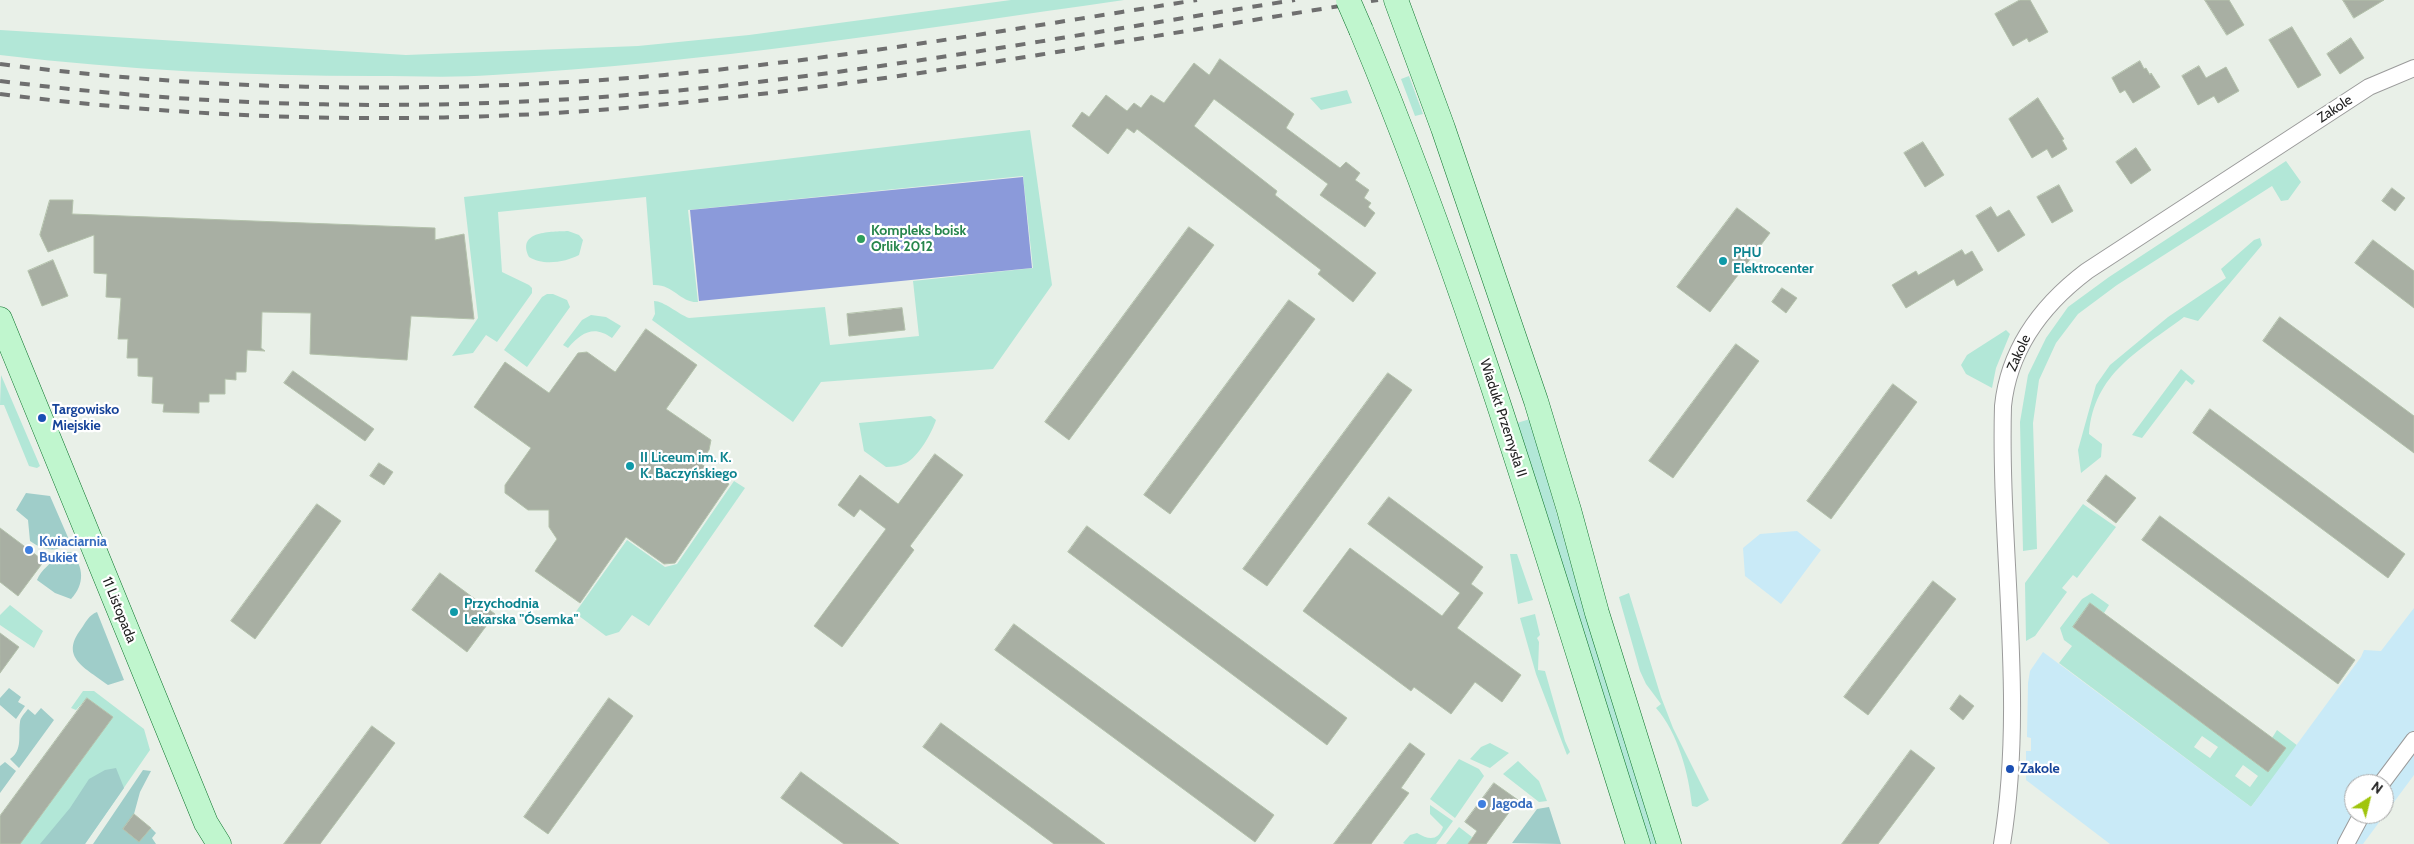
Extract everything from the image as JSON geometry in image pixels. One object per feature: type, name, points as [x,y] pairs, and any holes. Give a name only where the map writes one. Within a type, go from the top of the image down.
[{"type":"main road","name":"Wiadukt Przemysła II","points":[[1348,0],[1407,140],[1502,411],[1638,844]]},
{"type":"main road","points":[[1396,0],[1443,128],[1536,401],[1600,622],[1669,844]]},
{"type":"main road","name":"11 Listopada","points":[[0,319],[206,823],[219,844]]},
{"type":"street","name":"Zakole","points":[[2002,844],[2008,808],[2011,711],[2003,406],[2011,365],[2025,336],[2049,305],[2087,271],[2369,87],[2414,68]]},
{"type":"street","points":[[2388,774],[2414,740]]},
{"type":"street","points":[[2346,844],[2357,824]]},
{"type":"green space","points":[[1011,0],[1124,0],[888,34],[730,54],[572,70],[478,76],[327,76],[233,73],[93,65],[0,55],[0,30],[406,55],[638,46],[749,35]]},
{"type":"green space","points":[[1409,76],[1423,114],[1415,116],[1401,79]]},
{"type":"green space","points":[[1347,90],[1352,103],[1321,110],[1310,98]]},
{"type":"green space","points":[[1030,130],[1052,285],[993,369],[821,382],[793,422],[652,320],[655,314],[654,301],[662,303],[689,318],[825,307],[830,345],[919,336],[913,281],[1033,268],[1023,176],[688,210],[698,302],[686,300],[666,287],[653,285],[646,197],[498,212],[502,272],[529,285],[532,288],[532,293],[497,342],[486,335],[473,353],[452,356],[478,318],[464,197]]},
{"type":"green space","points":[[2286,161],[2301,182],[2288,200],[2281,201],[2272,186],[2117,285],[2078,314],[2056,343],[2039,380],[2033,423],[2037,549],[2023,551],[2020,422],[2028,375],[2046,338],[2068,307],[2109,277]]},
{"type":"green space","points":[[568,231],[579,235],[583,240],[579,255],[568,260],[554,262],[535,260],[529,257],[526,248],[527,242],[531,237],[538,234]]},
{"type":"green space","points":[[2260,238],[2262,245],[2198,321],[2184,317],[2135,353],[2109,379],[2093,413],[2089,434],[2102,444],[2101,457],[2081,473],[2078,450],[2096,385],[2110,365],[2168,317],[2226,278],[2221,269],[2254,240]]},
{"type":"green space","points":[[547,294],[553,294],[567,300],[570,307],[527,367],[504,350],[542,297]]},
{"type":"green space","points":[[591,315],[606,317],[621,326],[612,338],[606,334],[594,331],[583,334],[568,348],[563,345],[582,320]]},
{"type":"green space","points":[[2006,330],[2010,334],[1996,368],[1992,388],[1966,374],[1961,365],[1967,355]]},
{"type":"green space","points":[[2181,369],[2195,381],[2192,385],[2186,380],[2142,438],[2132,435]]},
{"type":"green space","points":[[1,375],[40,466],[37,468],[29,466],[4,405],[0,405]]},
{"type":"green space","points":[[931,416],[936,420],[931,431],[920,450],[906,463],[886,467],[864,451],[859,423]]},
{"type":"green space","points":[[1530,419],[1584,610],[1657,844],[1649,844],[1517,423]]},
{"type":"green space","points":[[734,481],[745,488],[649,626],[632,615],[619,632],[606,636],[575,613],[627,540],[665,567],[677,564]]},
{"type":"green space","points":[[2083,504],[2116,527],[2077,578],[2073,575],[2062,588],[2067,592],[2035,636],[2026,641],[2025,583]]},
{"type":"green space","points":[[1510,554],[1517,554],[1533,600],[1518,604]]},
{"type":"green space","points":[[1629,593],[1661,697],[1673,728],[1709,800],[1697,807],[1692,806],[1681,754],[1670,729],[1656,708],[1661,704],[1646,684],[1640,671],[1619,597]]},
{"type":"green space","points":[[2092,593],[2109,605],[2104,613],[2090,604],[2073,627],[2268,772],[2272,738],[2277,730],[2298,746],[2251,807],[2059,663],[2072,646],[2064,640],[2060,628],[2082,599]],"holes":[[[2202,736],[2218,747],[2210,758],[2194,747]],[[2243,765],[2258,776],[2250,787],[2235,776]]]},
{"type":"green space","points":[[10,605],[43,631],[34,648],[0,625],[0,615]]},
{"type":"green space","points":[[1535,614],[1540,635],[1537,638],[1539,642],[1538,670],[1545,671],[1565,741],[1570,752],[1567,755],[1536,674],[1520,618]]},
{"type":"green space","points":[[83,691],[94,691],[144,729],[150,750],[85,844],[20,844],[113,717],[87,698],[76,710],[71,708]]},
{"type":"green space","points":[[1490,743],[1509,753],[1490,768],[1470,759],[1481,747]]},
{"type":"green space","points":[[1459,759],[1479,769],[1484,776],[1455,818],[1430,799]]},
{"type":"green space","points":[[1518,761],[1539,781],[1547,801],[1539,802],[1503,774]]},
{"type":"green space","points":[[1430,805],[1453,821],[1436,844],[1403,843],[1410,835],[1417,833],[1429,838],[1439,835],[1443,827],[1430,814]]},
{"type":"green space","points":[[1459,827],[1472,837],[1468,844],[1446,844]]},
{"type":"shaded area","name":"Kompleks boisk Orlik 2012","points":[[1023,177],[1032,268],[699,301],[690,210]]},
{"type":"shaded area","points":[[26,493],[50,496],[70,542],[60,548],[50,549],[40,547],[30,541],[28,520],[16,510]]},
{"type":"shaded area","points":[[1797,531],[1821,550],[1781,604],[1745,576],[1743,548],[1760,534]]},
{"type":"shaded area","points":[[71,552],[78,564],[81,576],[79,587],[71,599],[55,593],[37,580],[57,554]]},
{"type":"shaded area","points":[[2414,608],[2414,775],[2394,802],[2394,774],[2344,774],[2344,824],[2378,824],[2363,844],[2110,844],[2026,780],[2026,751],[2031,751],[2031,738],[2027,737],[2028,683],[2030,671],[2043,652],[2251,807],[2361,657],[2364,650],[2381,651]]},
{"type":"shaded area","points":[[97,612],[124,680],[108,685],[84,667],[74,655],[75,639],[86,621]]},
{"type":"shaded area","points":[[9,688],[21,697],[18,702],[25,706],[16,719],[0,705],[0,698]]},
{"type":"shaded area","points":[[41,708],[54,720],[19,768],[10,759],[17,751],[20,720],[28,709],[35,715]]},
{"type":"shaded area","points":[[5,762],[16,771],[0,793],[0,766]]},
{"type":"shaded area","points":[[116,768],[124,788],[85,844],[40,844],[70,808],[89,779],[105,770]]},
{"type":"shaded area","points":[[143,770],[151,771],[140,792],[134,814],[123,829],[139,842],[151,828],[156,833],[152,838],[156,844],[93,844]]},
{"type":"shaded area","points":[[1549,807],[1561,844],[1512,843],[1537,809]]},
{"type":"building","points":[[2020,0],[2030,0],[2048,32],[2029,42],[2027,38],[2013,46],[1995,14]]},
{"type":"building","points":[[2205,0],[2229,0],[2244,25],[2227,35]]},
{"type":"building","points":[[2343,0],[2384,0],[2354,18]]},
{"type":"building","points":[[2292,27],[2321,75],[2298,88],[2269,40]]},
{"type":"building","points":[[2351,38],[2364,58],[2340,74],[2327,54]]},
{"type":"building","points":[[1220,59],[1294,114],[1286,128],[1340,168],[1346,162],[1360,173],[1355,180],[1369,190],[1364,198],[1371,203],[1368,207],[1375,213],[1365,227],[1320,195],[1328,184],[1214,99],[1194,126],[1277,191],[1275,195],[1376,273],[1353,302],[1318,274],[1321,270],[1137,129],[1134,133],[1127,128],[1108,154],[1072,126],[1082,112],[1089,117],[1106,95],[1127,111],[1134,103],[1141,108],[1151,95],[1164,103],[1194,63],[1209,75]]},
{"type":"building","points":[[2140,61],[2144,69],[2146,68],[2150,75],[2151,73],[2160,87],[2133,103],[2125,90],[2120,93],[2112,78]]},
{"type":"building","points":[[2199,66],[2206,78],[2226,67],[2239,91],[2218,103],[2214,96],[2198,105],[2182,76]]},
{"type":"building","points":[[2038,98],[2064,139],[2062,140],[2067,149],[2052,158],[2047,149],[2032,158],[2009,119]]},
{"type":"building","points":[[1923,142],[1944,175],[1925,187],[1904,153]]},
{"type":"building","points":[[2136,148],[2151,170],[2131,184],[2116,162]]},
{"type":"building","points":[[2059,185],[2073,211],[2052,223],[2037,197]]},
{"type":"building","points":[[2392,188],[2405,198],[2395,211],[2382,201]]},
{"type":"building","points":[[50,200],[73,200],[72,214],[435,228],[435,240],[464,234],[474,319],[411,316],[407,360],[310,354],[311,313],[262,312],[261,348],[265,351],[247,350],[246,372],[236,372],[236,380],[225,379],[225,394],[209,394],[209,402],[199,402],[199,413],[163,412],[164,404],[152,403],[153,377],[138,376],[138,358],[127,358],[128,339],[118,339],[121,298],[106,297],[107,274],[94,273],[94,235],[48,252],[40,235]]},
{"type":"building","points":[[1991,207],[1997,217],[2009,210],[2025,235],[1998,252],[1976,216]]},
{"type":"building","points":[[1737,208],[1770,233],[1710,312],[1677,287]]},
{"type":"building","points":[[1189,227],[1214,245],[1069,440],[1045,422]]},
{"type":"building","points":[[2373,240],[2414,271],[2414,308],[2355,263]]},
{"type":"building","points":[[1962,250],[1965,255],[1972,251],[1983,270],[1957,286],[1954,279],[1906,308],[1892,285],[1916,271],[1918,275]]},
{"type":"building","points":[[53,260],[68,296],[42,306],[28,271]]},
{"type":"building","points":[[1782,288],[1797,298],[1786,313],[1772,302]]},
{"type":"building","points":[[1289,300],[1315,319],[1170,514],[1144,495]]},
{"type":"building","points":[[902,308],[905,330],[849,336],[847,314]]},
{"type":"building","points":[[2280,317],[2414,416],[2414,453],[2263,341]]},
{"type":"building","name":"II Liceum im. K. K. Baczyńskiego","points":[[646,329],[697,365],[666,409],[711,440],[709,450],[700,463],[729,484],[675,563],[664,564],[626,537],[580,603],[535,571],[557,539],[549,527],[549,510],[528,510],[505,493],[505,485],[531,448],[474,407],[505,362],[549,393],[578,353],[587,352],[615,372]]},
{"type":"building","points":[[1736,344],[1759,361],[1673,478],[1649,461]]},
{"type":"building","points":[[293,371],[374,429],[365,441],[284,383]]},
{"type":"building","points":[[1388,373],[1412,390],[1267,586],[1243,569]]},
{"type":"building","points":[[1893,384],[1917,402],[1831,519],[1807,501]]},
{"type":"building","points":[[2210,409],[2405,554],[2388,578],[2193,433]]},
{"type":"building","points":[[935,454],[963,475],[910,546],[914,550],[842,647],[814,626],[886,529],[860,509],[854,517],[838,505],[860,475],[898,504]]},
{"type":"building","points":[[379,463],[393,472],[384,485],[370,476]]},
{"type":"building","points":[[2106,475],[2136,498],[2116,523],[2087,501]]},
{"type":"building","points":[[1389,497],[1483,567],[1471,584],[1483,593],[1457,628],[1521,675],[1502,702],[1475,682],[1451,714],[1414,687],[1411,691],[1303,611],[1350,548],[1442,616],[1460,593],[1368,524]]},
{"type":"building","points":[[317,504],[341,521],[255,639],[231,621]]},
{"type":"building","points":[[2160,516],[2355,660],[2338,684],[2142,540]]},
{"type":"building","points":[[1087,526],[1347,718],[1327,745],[1068,552]]},
{"type":"building","points":[[0,528],[44,561],[18,596],[0,582]]},
{"type":"building","name":"Przychodnia Lekarska \"Ósemka\"","points":[[440,573],[495,614],[467,652],[412,610]]},
{"type":"building","points":[[1933,581],[1956,599],[1868,715],[1844,697]]},
{"type":"building","points":[[2090,603],[2286,748],[2268,772],[2073,627]]},
{"type":"building","points":[[1014,624],[1274,815],[1255,842],[995,650]]},
{"type":"building","points":[[0,633],[19,647],[0,673]]},
{"type":"building","points":[[1960,695],[1974,706],[1963,720],[1950,709]]},
{"type":"building","points":[[87,698],[113,717],[20,844],[0,844],[0,816]]},
{"type":"building","points":[[609,698],[633,716],[548,834],[524,817]]},
{"type":"building","points":[[941,723],[1105,844],[1054,844],[923,747]]},
{"type":"building","points":[[372,726],[395,743],[320,844],[284,844]]},
{"type":"building","points":[[1410,743],[1425,754],[1401,788],[1409,793],[1371,844],[1334,844]]},
{"type":"building","points":[[1911,750],[1935,768],[1878,844],[1842,844]]},
{"type":"building","points":[[801,772],[899,844],[844,844],[781,798]]},
{"type":"building","points":[[1494,783],[1518,800],[1486,844],[1468,844],[1477,831],[1465,822]]},
{"type":"building","points":[[134,814],[151,828],[139,842],[123,829]]},
{"type":"railway","points":[[0,64],[146,79],[219,84],[366,87],[513,85],[663,75],[816,58],[892,48],[1197,0]]},
{"type":"railway","points":[[0,81],[156,97],[313,104],[470,104],[549,100],[711,87],[878,66],[1295,0]]},
{"type":"railway","points":[[0,94],[166,110],[334,118],[501,116],[585,111],[757,94],[935,71],[1378,0]]},
{"type":"place","name":"Kompleks boisk Orlik 2012","points":[[861,239]]},
{"type":"place","name":"PHU Elektrocenter","points":[[1723,261]]},
{"type":"place","name":"Targowisko Miejskie","points":[[42,418]]},
{"type":"place","name":"II Liceum im. K. K. Baczyńskiego","points":[[630,466]]},
{"type":"place","name":"Kwiaciarnia Bukiet","points":[[29,550]]},
{"type":"place","name":"Przychodnia Lekarska \"Ósemka\"","points":[[454,612]]},
{"type":"place","name":"Zakole","points":[[2010,769]]},
{"type":"place","name":"Jagoda","points":[[1482,804]]}]
